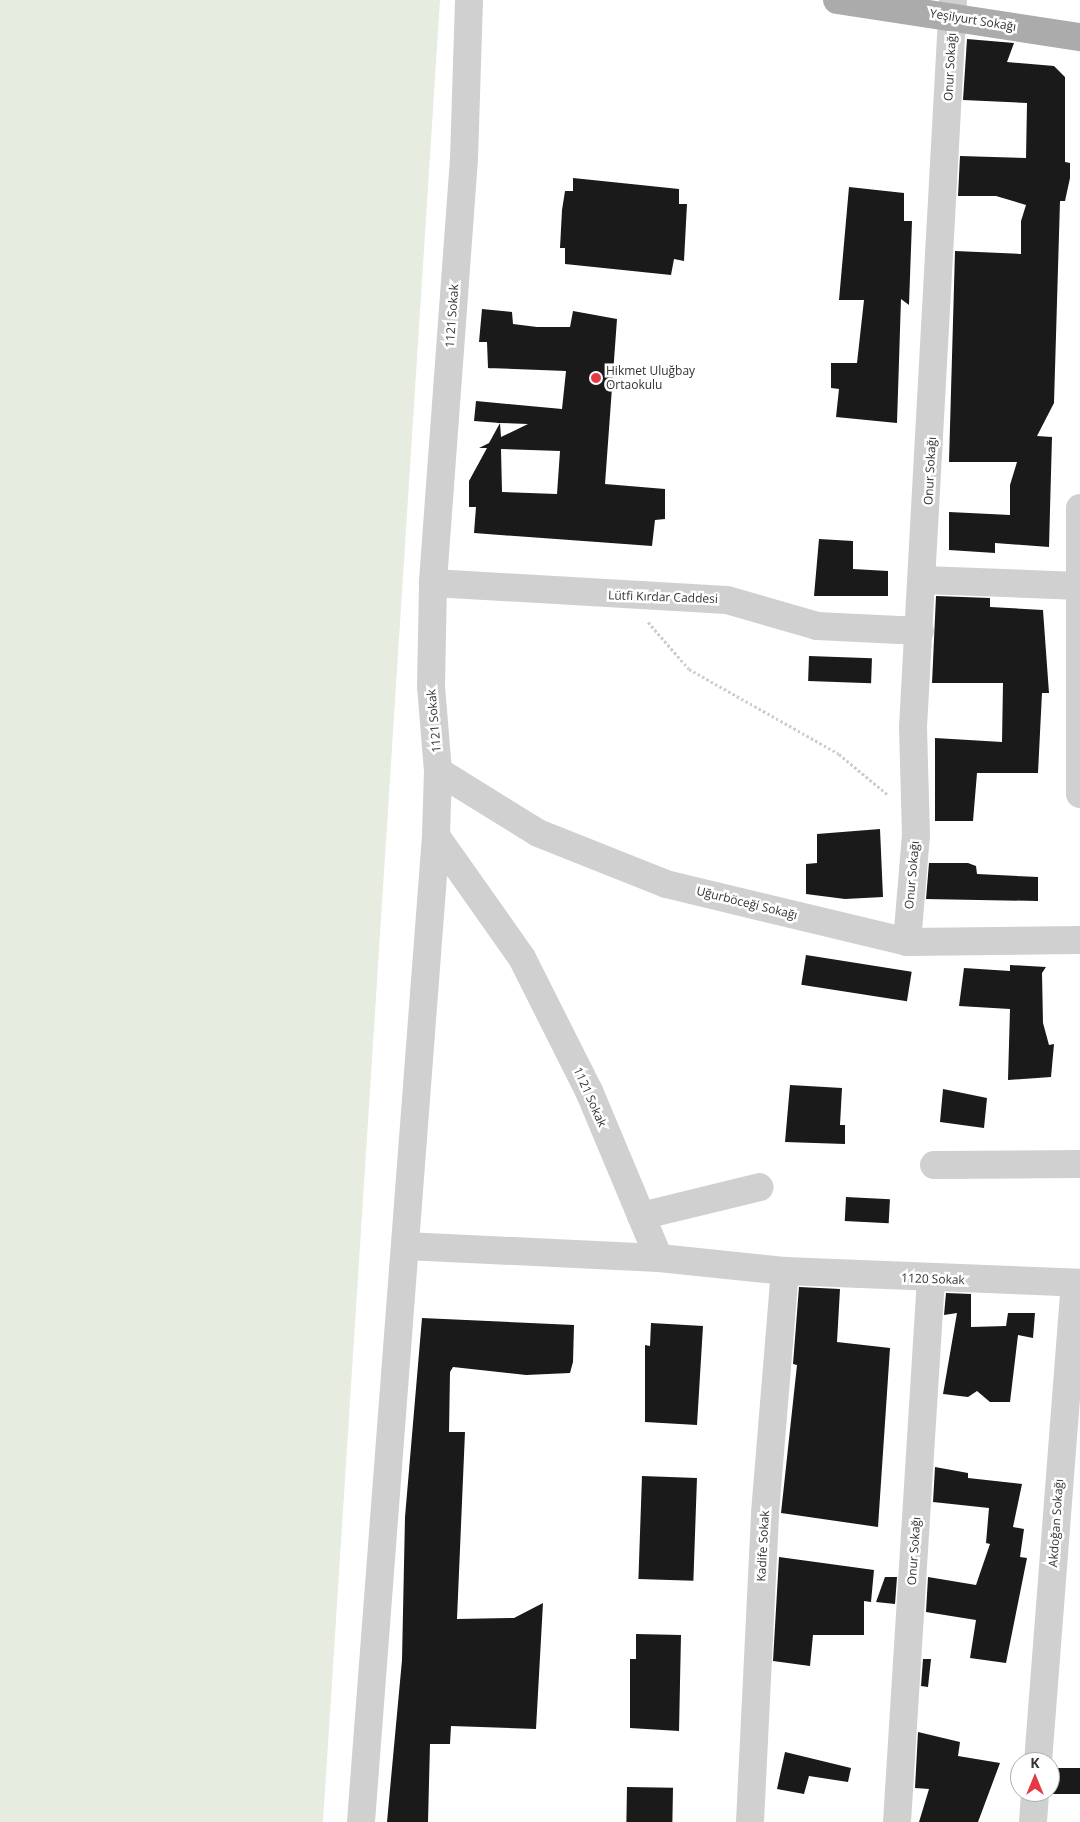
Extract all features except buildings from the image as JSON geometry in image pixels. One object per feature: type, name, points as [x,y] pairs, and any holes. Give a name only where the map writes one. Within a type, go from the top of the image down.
[{"type":"main road","name":"Yeşilyurt Sokağı","points":[[837,0],[953,8],[1080,37]]},
{"type":"street","name":"1121 Sokak","points":[[469,0],[464,159],[433,582],[431,686],[438,771],[436,836],[522,958],[589,1091],[658,1258]]},
{"type":"street","name":"Onur Sokağı","points":[[907,942],[915,818],[913,727],[924,580],[953,8]]},
{"type":"street","points":[[1080,508],[1080,794]]},
{"type":"street","points":[[924,580],[1079,586]]},
{"type":"street","name":"Lütfi Kırdar Caddesi","points":[[433,582],[626,596],[727,600],[817,626],[920,631]]},
{"type":"street","name":"Uğurböceği Sokağı","points":[[438,771],[538,833],[666,884],[907,942],[1080,940]]},
{"type":"street","points":[[361,1822],[436,836]]},
{"type":"street","points":[[934,1165],[1080,1164]]},
{"type":"street","points":[[641,1216],[760,1187]]},
{"type":"street","points":[[405,1246],[658,1258],[785,1271]]},
{"type":"street","name":"1120 Sokak","points":[[785,1271],[931,1279],[1077,1283]]},
{"type":"street","name":"Kadife Sokak","points":[[750,1822],[765,1513],[785,1271]]},
{"type":"street","name":"Onur Sokağı","points":[[897,1822],[931,1279]]},
{"type":"street","name":"Akdoğan Sokağı","points":[[1039,1752],[1077,1283]]},
{"type":"street","points":[[1033,1822],[1035,1802]]},
{"type":"path","points":[[626,596],[689,669],[839,754],[915,818]]},
{"type":"shaded area","points":[[0,0],[440,0],[323,1822],[0,1822]]},
{"type":"place","name":"Hikmet Uluğbay Ortaokulu","points":[[596,378]]}]
